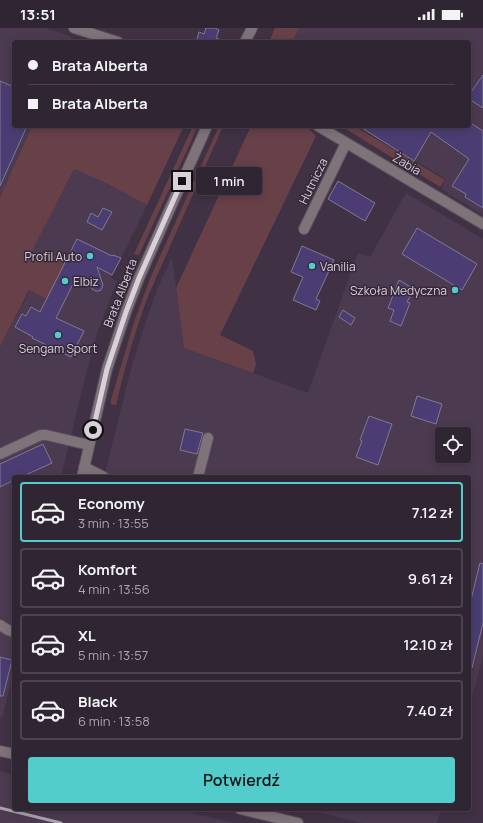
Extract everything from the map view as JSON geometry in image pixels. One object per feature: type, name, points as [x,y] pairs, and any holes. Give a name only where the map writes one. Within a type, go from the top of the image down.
[{"type":"street","points":[[74,28],[112,40]]},
{"type":"street","points":[[247,40],[252,28]]},
{"type":"street","name":"Brata Alberta","points":[[82,475],[107,369],[114,346],[139,278],[206,128]]},
{"type":"street","name":"Żabia","points":[[321,128],[483,224]]},
{"type":"street","name":"Hutnicza","points":[[304,229],[346,143]]},
{"type":"street","points":[[0,454],[40,435],[89,445]]},
{"type":"street","points":[[199,475],[208,438]]},
{"type":"street","points":[[84,467],[100,475]]},
{"type":"street","points":[[0,625],[12,631]]},
{"type":"street","points":[[0,750],[12,753]]},
{"type":"street","points":[[248,811],[298,823]]},
{"type":"shaded area","points":[[0,28],[45,28],[72,37],[70,40],[12,40],[12,128],[31,128],[0,197]]},
{"type":"shaded area","points":[[275,28],[299,28],[293,40],[270,40]]},
{"type":"shaded area","points":[[299,28],[483,28],[483,215],[441,189],[446,179],[359,128],[471,128],[471,40],[293,40]]},
{"type":"shaded area","points":[[31,128],[183,128],[147,205],[106,183],[74,169],[31,253],[68,257],[47,299],[29,290],[0,347],[0,197]]},
{"type":"shaded area","points":[[192,128],[197,128],[139,255],[134,254]]},
{"type":"shaded area","points":[[218,128],[222,128],[149,294],[139,321],[116,405],[111,404],[134,322],[151,276]]},
{"type":"shaded area","points":[[250,128],[306,128],[311,131],[316,136],[220,335],[253,351],[256,364],[253,373],[184,348],[176,288]]},
{"type":"shaded area","points":[[344,128],[357,128],[445,180],[440,187]]},
{"type":"shaded area","points":[[74,169],[106,183],[147,205],[111,278],[117,281],[97,333],[61,475],[12,475],[12,679],[3,715],[0,718],[0,347],[30,290],[68,257],[30,254]]},
{"type":"shaded area","points":[[406,193],[483,239],[483,657],[471,700],[471,475],[104,475],[132,365],[158,287],[172,258],[184,348],[308,393],[358,253],[370,257]]},
{"type":"shaded area","points":[[0,771],[12,774],[12,811],[183,811],[234,823],[0,823]]},
{"type":"shaded area","points":[[313,811],[440,811],[437,823],[363,823]]},
{"type":"building","points":[[206,28],[215,28],[219,30],[216,38],[221,40],[197,40],[199,32],[204,34]]},
{"type":"building","points":[[483,75],[483,108],[471,100],[471,92]]},
{"type":"building","points":[[0,81],[12,86],[12,128],[26,128],[0,186]]},
{"type":"building","points":[[471,123],[483,131],[483,208],[465,197],[466,194],[452,186],[469,159],[431,132],[414,161],[362,128],[471,128]]},
{"type":"building","points":[[338,181],[375,203],[365,221],[328,199]]},
{"type":"building","points":[[103,208],[112,212],[102,230],[87,222],[91,213],[98,217]]},
{"type":"building","points":[[417,228],[477,264],[462,290],[402,254]]},
{"type":"building","points":[[77,239],[112,256],[121,258],[112,275],[97,267],[103,285],[101,290],[96,291],[89,285],[76,278],[56,318],[84,331],[71,357],[32,338],[33,337],[15,327],[22,314],[26,316],[31,307],[40,312]]},
{"type":"building","name":"Vanilia","points":[[302,246],[334,260],[316,299],[320,301],[316,310],[293,300],[303,277],[291,272]]},
{"type":"building","points":[[399,280],[414,289],[407,302],[410,303],[401,326],[390,321],[394,310],[388,308]]},
{"type":"building","points":[[343,310],[355,318],[351,325],[339,317]]},
{"type":"building","points":[[417,396],[442,404],[436,424],[411,416]]},
{"type":"building","points":[[369,416],[392,424],[378,465],[356,457],[362,441],[360,440]]},
{"type":"building","points":[[185,429],[203,433],[197,454],[180,450]]},
{"type":"building","points":[[43,444],[52,463],[25,475],[12,475],[12,481],[0,487],[0,464]]},
{"type":"building","points":[[480,563],[483,564],[483,623],[472,668],[471,668],[471,600]]},
{"type":"building","points":[[0,657],[12,660],[3,696],[0,696]]},
{"type":"railway","points":[[0,808],[12,811]]},
{"type":"railway","points":[[12,811],[61,823]]},
{"type":"place","name":"Profil Auto","points":[[90,256]]},
{"type":"place","name":"Vanilia","points":[[312,266]]},
{"type":"place","name":"Elbiz","points":[[65,281]]},
{"type":"place","name":"Szkoła Medyczna","points":[[455,290]]},
{"type":"place","name":"Sengam Sport","points":[[58,335]]},
{"type":"route","points":[[93,430],[107,369],[126,312],[139,278],[182,181]]}]
